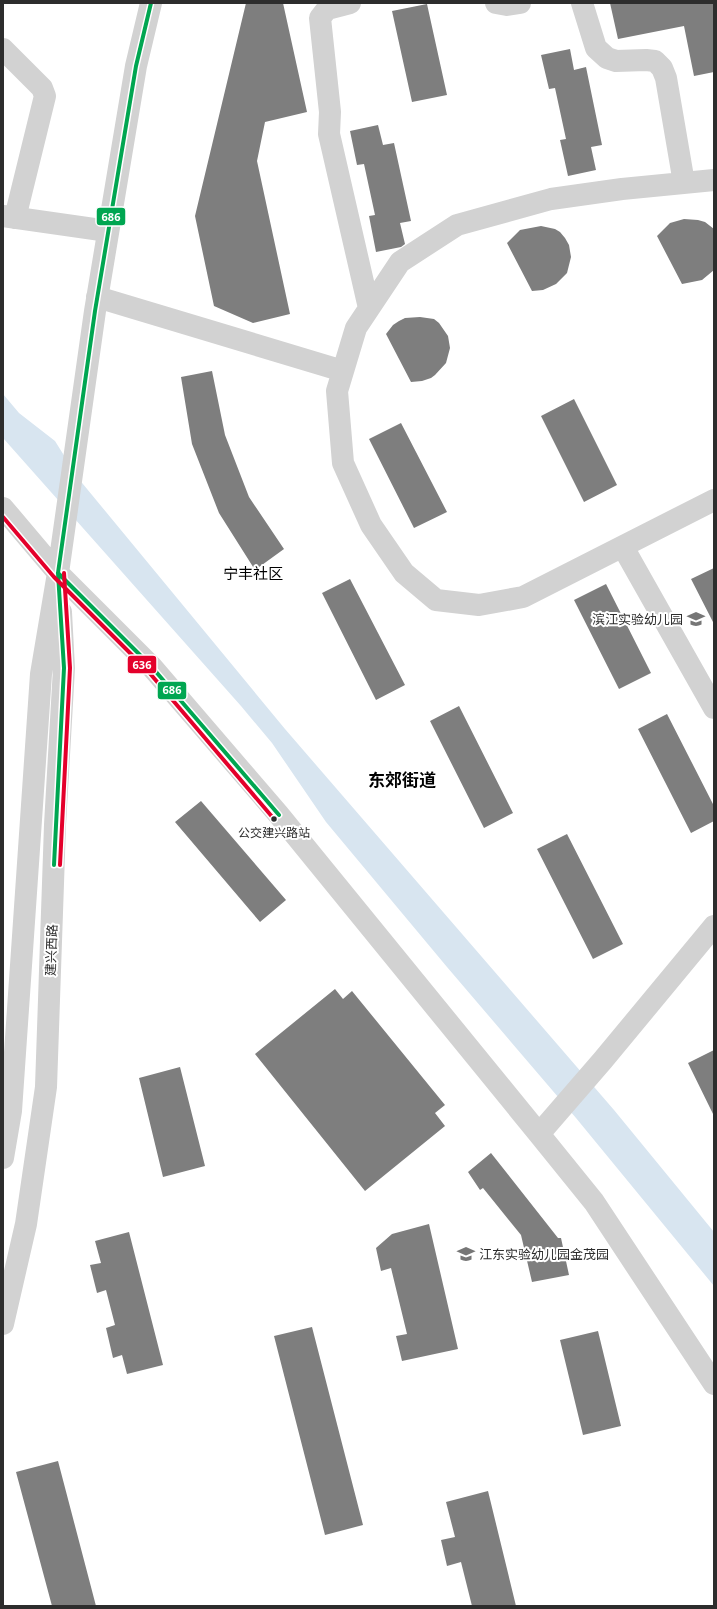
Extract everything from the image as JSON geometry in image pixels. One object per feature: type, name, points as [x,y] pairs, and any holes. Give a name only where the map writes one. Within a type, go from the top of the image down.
[{"type":"street","name":"建兴西路","points":[[3,1158],[11,1111],[41,674],[62,549],[97,297],[136,66],[151,3]]},
{"type":"street","points":[[350,3],[327,9],[320,18],[330,112],[329,134],[369,308]]},
{"type":"street","points":[[496,3],[507,5],[520,3]]},
{"type":"street","points":[[582,3],[596,48],[607,58],[616,61],[655,61],[662,68],[666,78],[684,183]]},
{"type":"street","points":[[3,49],[42,88],[45,96],[9,217],[108,231]]},
{"type":"street","points":[[714,180],[622,189],[551,199],[457,225],[400,262],[356,328],[337,391],[343,463],[371,525],[404,573],[436,600],[479,606],[523,597],[714,500]]},
{"type":"street","points":[[97,297],[343,371]]},
{"type":"street","points":[[3,508],[58,573],[151,666],[274,809],[543,1130],[594,1202],[714,1384]]},
{"type":"street","points":[[623,547],[714,708]]},
{"type":"street","name":"建兴西路","points":[[3,1324],[26,1224],[46,1087],[55,825],[64,668],[58,573]]},
{"type":"street","points":[[543,1130],[714,926]]},
{"type":"shaded area","points":[[3,394],[19,413],[55,441],[78,478],[285,729],[614,1110],[714,1232],[714,1286],[576,1118],[326,822],[272,743],[241,706],[3,438]]},
{"type":"building","points":[[246,3],[283,3],[307,112],[265,122],[257,161],[290,314],[253,323],[214,306],[195,216]]},
{"type":"building","points":[[610,3],[714,3],[714,72],[694,76],[684,26],[618,39]]},
{"type":"building","points":[[427,4],[447,95],[412,102],[392,11]]},
{"type":"building","points":[[570,49],[574,70],[586,67],[602,145],[591,147],[596,170],[568,176],[560,140],[566,139],[555,88],[549,89],[541,55]]},
{"type":"building","points":[[378,125],[383,145],[394,143],[411,221],[400,223],[405,244],[401,247],[376,252],[369,216],[375,215],[364,164],[357,165],[350,131]]},
{"type":"building","points":[[684,219],[705,222],[714,229],[714,270],[702,280],[682,284],[657,236],[670,223]]},
{"type":"building","points":[[541,226],[555,229],[560,232],[569,245],[571,257],[567,273],[556,284],[543,290],[532,291],[507,243],[520,230]]},
{"type":"building","points":[[420,317],[434,319],[439,323],[448,336],[450,348],[446,363],[435,375],[422,381],[411,382],[386,334],[393,325],[405,318]]},
{"type":"building","points":[[212,371],[225,435],[249,497],[284,549],[255,570],[219,513],[192,444],[181,377]]},
{"type":"building","points":[[574,399],[617,485],[584,502],[541,416]]},
{"type":"building","points":[[401,423],[447,512],[414,528],[369,439]]},
{"type":"building","points":[[714,568],[714,624],[691,579]]},
{"type":"building","points":[[350,579],[405,685],[376,700],[322,593]]},
{"type":"building","points":[[606,584],[651,673],[619,689],[574,600]]},
{"type":"building","points":[[459,706],[513,813],[484,828],[430,721]]},
{"type":"building","points":[[667,714],[714,806],[714,821],[691,833],[638,729]]},
{"type":"building","points":[[201,801],[286,900],[260,922],[175,822]]},
{"type":"building","points":[[567,834],[623,944],[593,959],[537,849]]},
{"type":"building","points":[[335,989],[343,999],[352,991],[445,1105],[435,1113],[445,1126],[365,1191],[255,1054]]},
{"type":"building","points":[[714,1050],[714,1116],[688,1063]]},
{"type":"building","points":[[180,1067],[205,1166],[163,1177],[139,1078]]},
{"type":"building","points":[[491,1153],[558,1238],[561,1238],[569,1275],[532,1282],[521,1235],[483,1188],[480,1190],[468,1172]]},
{"type":"building","points":[[429,1224],[458,1349],[402,1361],[396,1336],[407,1334],[391,1268],[381,1271],[376,1248],[392,1234]]},
{"type":"building","points":[[129,1232],[163,1365],[127,1374],[122,1355],[113,1358],[106,1328],[115,1325],[106,1290],[97,1293],[90,1265],[101,1263],[95,1241]]},
{"type":"building","points":[[312,1327],[363,1525],[325,1535],[274,1336]]},
{"type":"building","points":[[598,1331],[621,1426],[583,1435],[560,1340]]},
{"type":"building","points":[[58,1461],[96,1606],[52,1606],[16,1472]]},
{"type":"building","points":[[488,1491],[516,1606],[472,1606],[461,1562],[447,1566],[441,1540],[455,1537],[446,1502]]},
{"type":"transit line","name":"686","points":[[54,865],[64,668],[58,573],[95,311],[136,66],[151,3]]},
{"type":"transit line","name":"636","points":[[3,517],[54,577],[147,670],[274,819]]},
{"type":"transit line","name":"686","points":[[58,573],[151,666],[279,815]]},
{"type":"transit line","name":"636","points":[[60,865],[70,668],[64,573]]},
{"type":"place","name":"滨江实验幼儿园","points":[[696,619]]},
{"type":"place","name":"公交建兴路站","points":[[274,819]]},
{"type":"place","name":"江东实验幼儿园金茂园","points":[[466,1254]]},
{"type":"district","name":"宁丰社区","points":[[253,574]]},
{"type":"district","name":"东郊街道","points":[[402,780]]}]
